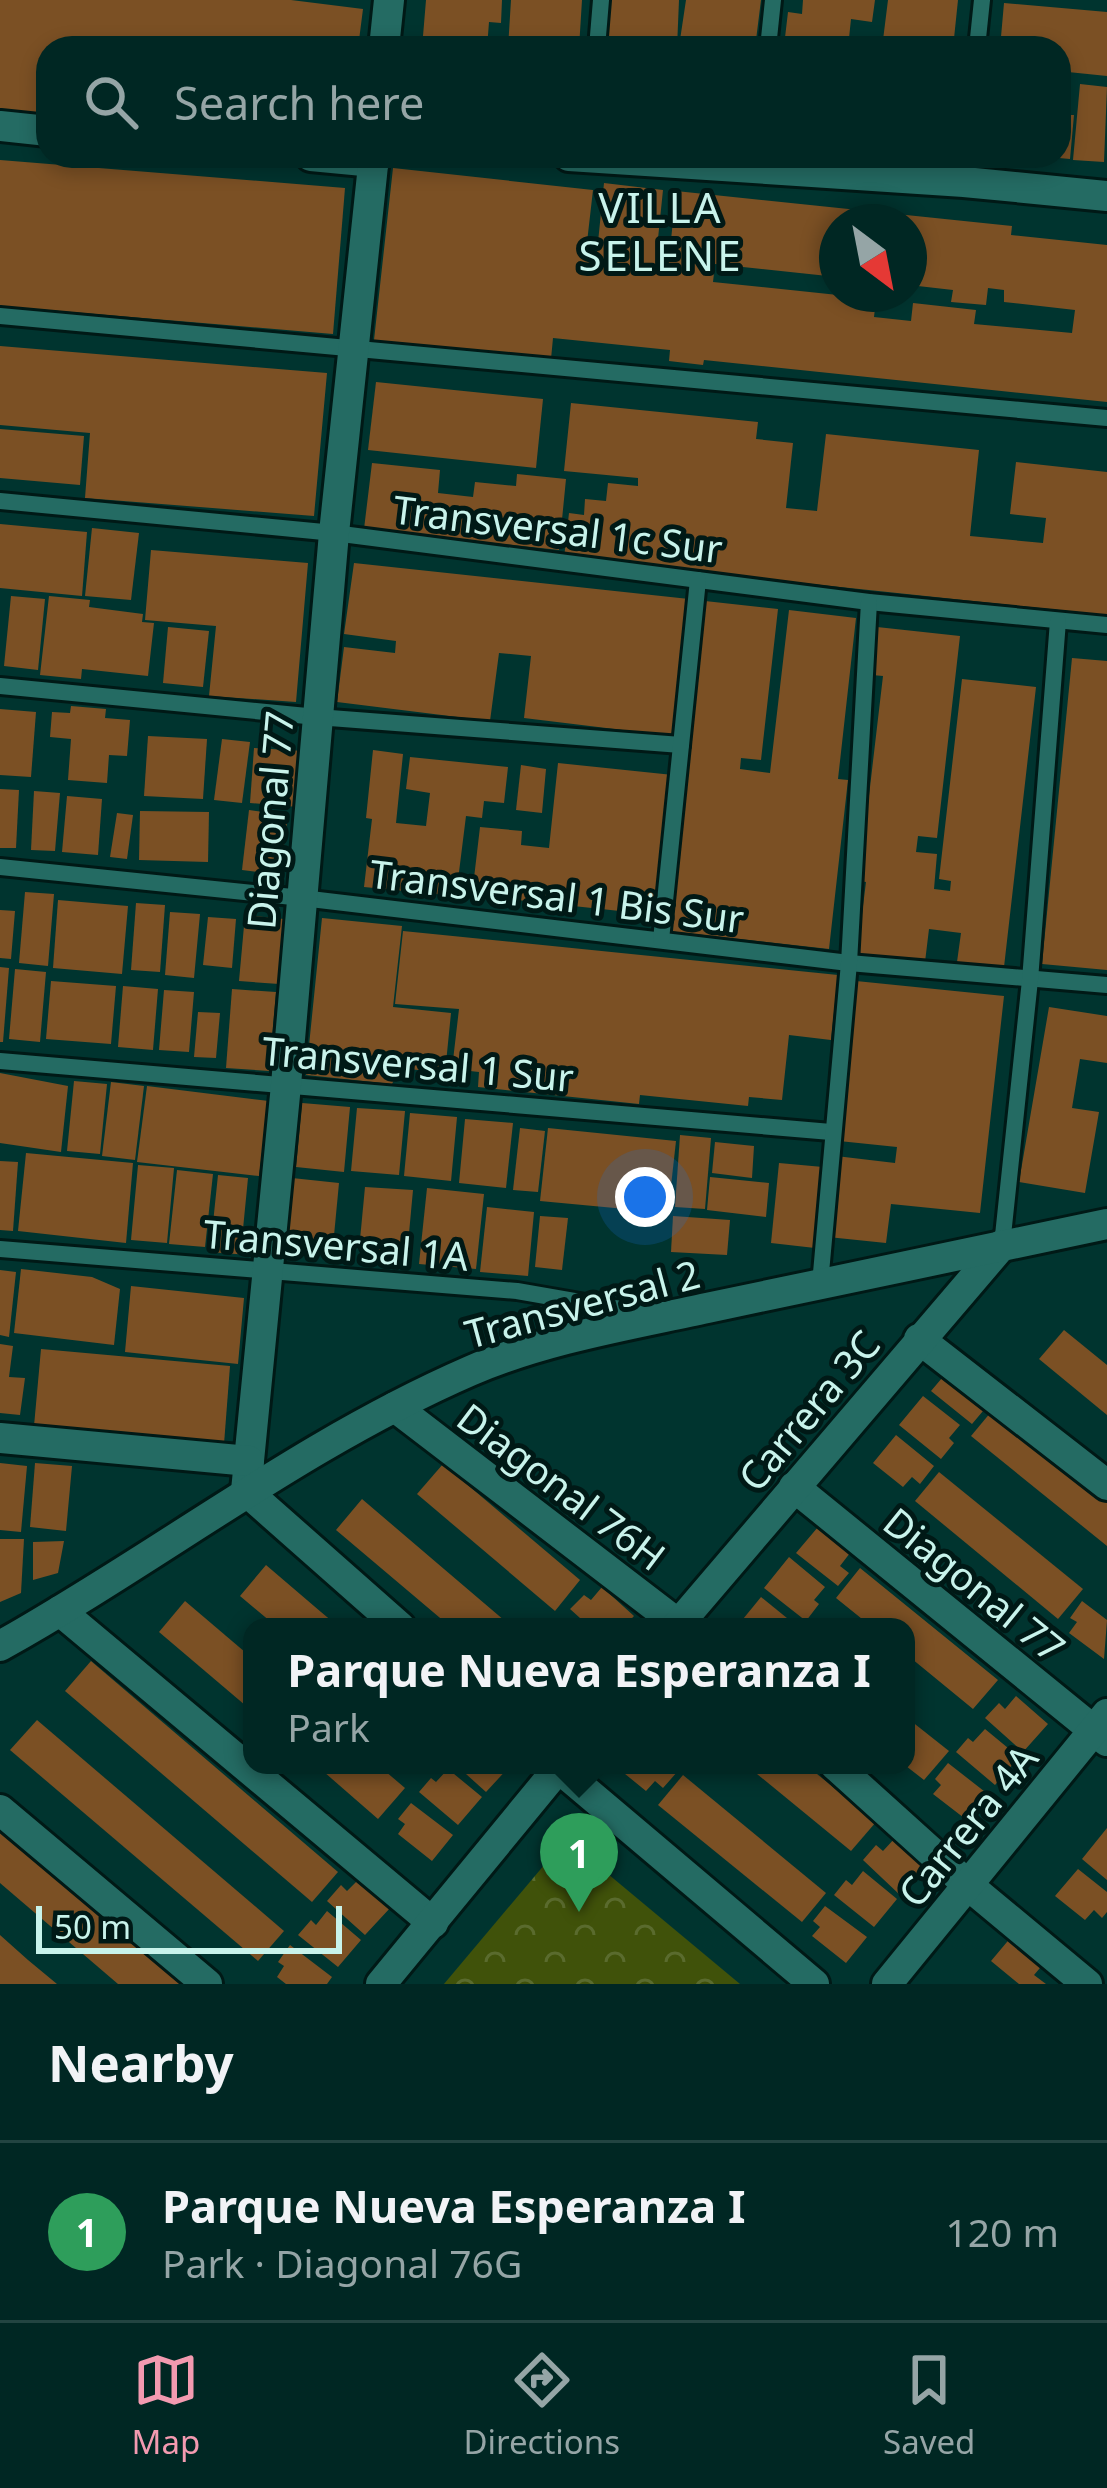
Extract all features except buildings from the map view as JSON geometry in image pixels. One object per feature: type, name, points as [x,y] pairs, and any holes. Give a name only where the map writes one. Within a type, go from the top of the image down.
[{"type":"street","points":[[385,36],[389,0]]},
{"type":"street","points":[[0,126],[36,130]]},
{"type":"street","name":"Diagonal 77","points":[[248,1476],[334,533],[373,168]]},
{"type":"street","points":[[842,168],[965,175],[1107,196]]},
{"type":"street","name":"Transversal 2","points":[[6,1638],[60,1611],[248,1476],[474,1370],[534,1349],[664,1317],[1105,1227]]},
{"type":"street","name":"Carrera 3C","points":[[686,1618],[1002,1245]]},
{"type":"street","points":[[919,1339],[1107,1485]]},
{"type":"street","name":"Diagonal 76H","points":[[395,1407],[669,1618]]},
{"type":"street","points":[[0,1438],[248,1476],[391,1618]]},
{"type":"street","name":"Diagonal 77","points":[[794,1487],[1103,1729]]},
{"type":"street","points":[[60,1611],[243,1764]]},
{"type":"street","name":"Carrera 4A","points":[[886,1984],[1103,1729]]},
{"type":"street","points":[[255,1774],[433,1923]]},
{"type":"street","points":[[381,1984],[552,1774]]},
{"type":"street","points":[[567,1774],[814,1984]]},
{"type":"street","points":[[845,1774],[1087,1984]]},
{"type":"street","points":[[0,1810],[208,1984]]},
{"type":"lane","points":[[598,36],[601,0]]},
{"type":"lane","points":[[769,36],[773,0]]},
{"type":"lane","points":[[978,36],[982,0]]},
{"type":"lane","points":[[0,316],[1107,418]]},
{"type":"lane","name":"Transversal 1c Sur","points":[[0,501],[334,533],[869,602],[1107,625]]},
{"type":"lane","points":[[661,940],[698,580]]},
{"type":"lane","points":[[820,1284],[849,963],[869,602]]},
{"type":"lane","points":[[1002,1245],[1030,980],[1058,621]]},
{"type":"lane","points":[[0,686],[681,745]]},
{"type":"lane","name":"Transversal 1 Bis Sur","points":[[0,867],[849,963],[1107,985]]},
{"type":"lane","name":"Transversal 1 Sur","points":[[0,1061],[831,1132]]},
{"type":"lane","name":"Transversal 1A","points":[[0,1249],[517,1291],[664,1317]]},
{"type":"green space","points":[[566,1839],[740,1984],[444,1984]]},
{"type":"place","name":"Parque Nueva Esperanza I","points":[[579,1912]]},
{"type":"district","name":"VILLA SELENE","points":[[661,230]]}]
